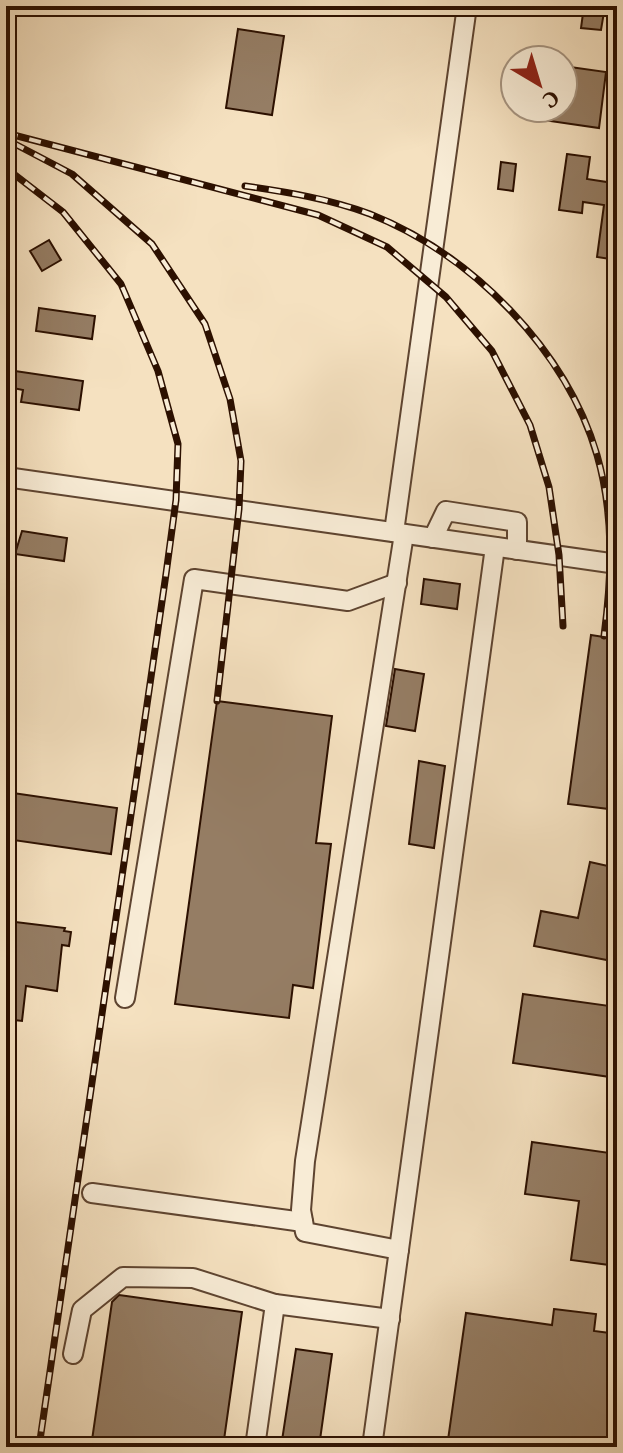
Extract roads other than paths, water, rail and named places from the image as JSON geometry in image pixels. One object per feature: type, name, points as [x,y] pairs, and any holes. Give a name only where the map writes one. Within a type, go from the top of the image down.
[{"type":"street","points":[[399,1250],[305,1232],[305,1161],[397,583],[399,533],[467,6]]},
{"type":"street","points":[[6,477],[617,564]]},
{"type":"street","points":[[433,538],[446,511],[517,522],[517,550]]},
{"type":"street","points":[[372,1447],[495,547]]},
{"type":"street","points":[[125,998],[194,579],[348,601],[397,583]]},
{"type":"street","points":[[92,1193],[303,1222]]},
{"type":"street","points":[[73,1354],[82,1310],[123,1277],[193,1278],[275,1304],[390,1319]]},
{"type":"street","points":[[255,1447],[275,1304]]},
{"type":"railway","points":[[6,133],[318,215],[387,247],[446,297],[492,351],[530,425],[549,487],[559,555],[563,626]]},
{"type":"railway","points":[[13,143],[72,174],[152,244],[205,324],[230,399],[241,461],[239,509],[217,701]]},
{"type":"railway","points":[[6,168],[63,212],[121,284],[158,371],[178,444],[176,500],[166,574],[39,1447]]},
{"type":"railway","points":[[245,186],[340,204],[407,231],[478,280],[510,310],[538,343],[563,378],[582,416],[603,477],[610,545],[604,636]]}]
